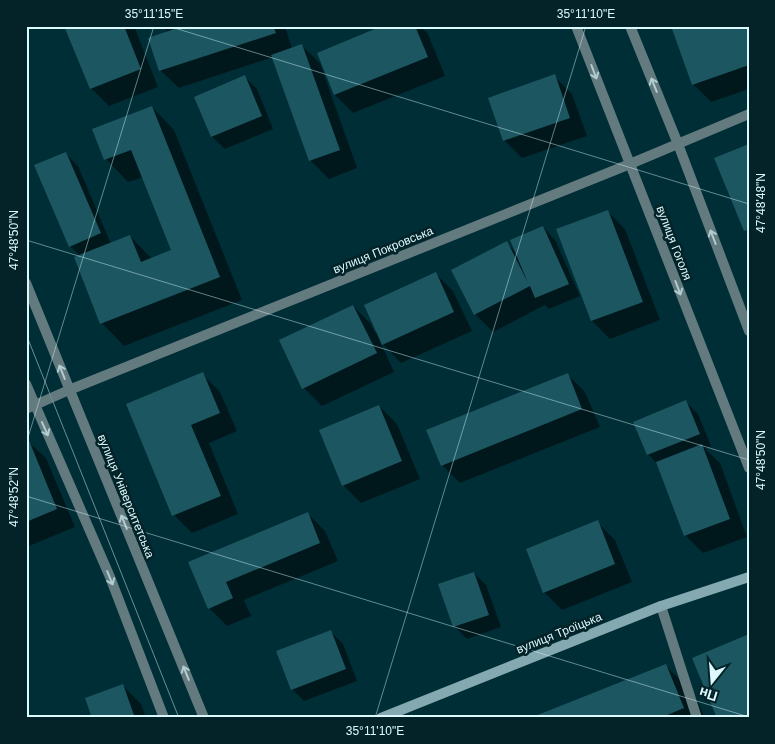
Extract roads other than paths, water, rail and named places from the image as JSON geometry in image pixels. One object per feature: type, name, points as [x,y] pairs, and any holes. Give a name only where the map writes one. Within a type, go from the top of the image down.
[{"type":"main road","name":"вулиця Троїцька","points":[[381,718],[661,606],[749,577]]},
{"type":"street","name":"вулиця Гоголя","points":[[576,26],[749,468]]},
{"type":"street","points":[[630,26],[678,144],[749,331]]},
{"type":"street","name":"вулиця Покровська","points":[[31,408],[69,390],[630,164],[749,114]]},
{"type":"street","name":"вулиця Університетська","points":[[26,283],[204,718]]},
{"type":"street","points":[[26,384],[31,408],[110,577],[164,718]]},
{"type":"street","points":[[661,606],[697,718]]},
{"type":"tram line","points":[[26,334],[179,718]]}]
